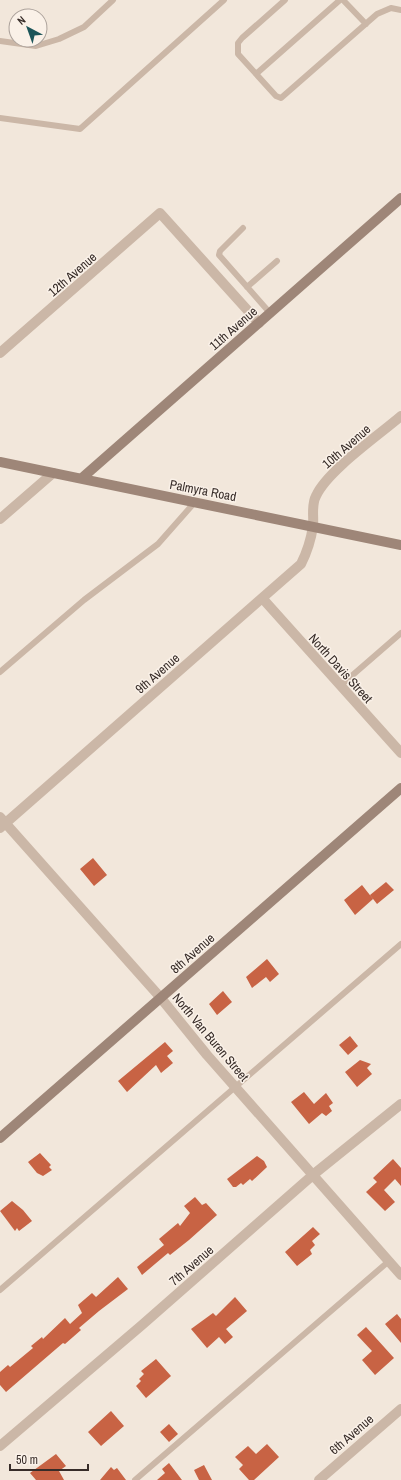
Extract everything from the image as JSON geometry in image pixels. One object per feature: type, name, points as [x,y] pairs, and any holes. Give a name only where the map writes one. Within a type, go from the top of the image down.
[{"type":"street","name":"11th Avenue","points":[[82,478],[401,198]]},
{"type":"street","name":"12th Avenue","points":[[0,353],[160,213],[259,323]]},
{"type":"street","name":"10th Avenue","points":[[313,526],[313,503],[316,495],[326,481],[335,471],[401,416]]},
{"type":"street","name":"Palmyra Road","points":[[0,462],[401,545]]},
{"type":"street","points":[[0,519],[53,473]]},
{"type":"street","name":"9th Avenue","points":[[2,823],[301,564],[308,551],[313,526]]},
{"type":"street","name":"North Davis Street","points":[[263,598],[401,753]]},
{"type":"street","name":"8th Avenue","points":[[0,1138],[401,788]]},
{"type":"street","name":"North Van Buren Street","points":[[2,823],[160,997],[401,1275]]},
{"type":"street","name":"7th Avenue","points":[[0,1446],[142,1325],[314,1174],[401,1104]]},
{"type":"street","name":"6th Avenue","points":[[319,1480],[401,1408]]},
{"type":"lane","points":[[0,41],[36,46],[59,39],[84,27],[113,0]]},
{"type":"lane","points":[[0,118],[80,129],[224,0]]},
{"type":"lane","points":[[285,0],[238,43],[238,54],[276,96],[281,98],[366,24],[384,11],[391,8],[401,10]]},
{"type":"lane","points":[[256,74],[340,0]]},
{"type":"lane","points":[[343,0],[366,24]]},
{"type":"lane","points":[[243,228],[220,251],[219,255],[270,313]]},
{"type":"lane","points":[[247,287],[277,262]]},
{"type":"lane","points":[[0,672],[84,600],[158,544],[194,502]]},
{"type":"lane","points":[[340,686],[401,633]]},
{"type":"lane","points":[[0,1290],[401,944]]},
{"type":"lane","points":[[135,1480],[389,1261]]},
{"type":"building","points":[[93,858],[107,875],[94,886],[80,869]]},
{"type":"building","points":[[386,882],[394,890],[377,904],[370,895]]},
{"type":"building","points":[[362,885],[373,899],[355,915],[344,900]]},
{"type":"building","points":[[267,959],[279,974],[270,982],[266,977],[252,988],[246,977]]},
{"type":"building","points":[[223,991],[232,1002],[217,1015],[209,1004]]},
{"type":"building","points":[[350,1036],[358,1046],[348,1055],[339,1045]]},
{"type":"building","points":[[165,1042],[173,1051],[167,1056],[173,1063],[161,1073],[156,1065],[127,1092],[118,1081]]},
{"type":"building","points":[[360,1060],[371,1064],[367,1068],[372,1074],[357,1087],[345,1072]]},
{"type":"building","points":[[304,1092],[314,1104],[326,1093],[333,1103],[329,1106],[332,1111],[326,1116],[322,1113],[309,1124],[291,1102]]},
{"type":"building","points":[[40,1153],[51,1165],[49,1167],[52,1170],[43,1176],[37,1173],[28,1162]]},
{"type":"building","points":[[257,1156],[264,1161],[267,1167],[252,1181],[250,1179],[243,1185],[241,1183],[236,1187],[233,1187],[227,1179]]},
{"type":"building","points":[[393,1159],[401,1168],[401,1186],[395,1179],[384,1190],[395,1202],[385,1211],[366,1192],[377,1182],[373,1178]]},
{"type":"building","points":[[195,1197],[202,1205],[206,1203],[217,1215],[189,1240],[170,1255],[168,1253],[142,1275],[137,1267],[164,1245],[159,1239],[178,1223],[180,1226],[190,1213],[184,1206]]},
{"type":"building","points":[[12,1201],[23,1210],[32,1221],[19,1231],[17,1228],[15,1231],[0,1211]]},
{"type":"building","points":[[313,1227],[320,1234],[312,1241],[315,1245],[310,1250],[312,1254],[297,1266],[285,1252]]},
{"type":"building","points":[[118,1277],[128,1289],[99,1311],[79,1328],[81,1330],[65,1344],[63,1343],[6,1392],[0,1385],[0,1372],[8,1365],[10,1367],[33,1348],[31,1346],[42,1337],[43,1339],[65,1318],[70,1324],[82,1313],[78,1305],[92,1293],[96,1297]]},
{"type":"building","points":[[235,1297],[247,1311],[226,1329],[233,1337],[225,1344],[219,1337],[207,1348],[191,1329],[213,1313],[216,1316]]},
{"type":"building","points":[[397,1314],[401,1319],[401,1343],[385,1324]]},
{"type":"building","points":[[366,1327],[394,1358],[375,1375],[362,1360],[372,1351],[357,1335]]},
{"type":"building","points":[[156,1359],[171,1376],[146,1398],[136,1386],[141,1381],[139,1379],[144,1374],[141,1371]]},
{"type":"building","points":[[111,1411],[124,1426],[101,1446],[88,1432]]},
{"type":"building","points":[[169,1424],[178,1434],[169,1442],[160,1432]]},
{"type":"building","points":[[267,1444],[279,1457],[254,1480],[249,1480],[239,1469],[243,1465],[235,1457],[248,1446],[256,1454]]},
{"type":"building","points":[[56,1454],[66,1466],[59,1471],[64,1480],[36,1480],[30,1473]]},
{"type":"building","points":[[169,1463],[182,1480],[157,1480],[165,1473],[162,1469]]},
{"type":"building","points":[[204,1465],[212,1480],[199,1480],[194,1470]]},
{"type":"building","points":[[111,1467],[114,1470],[117,1468],[126,1480],[100,1480]]}]
